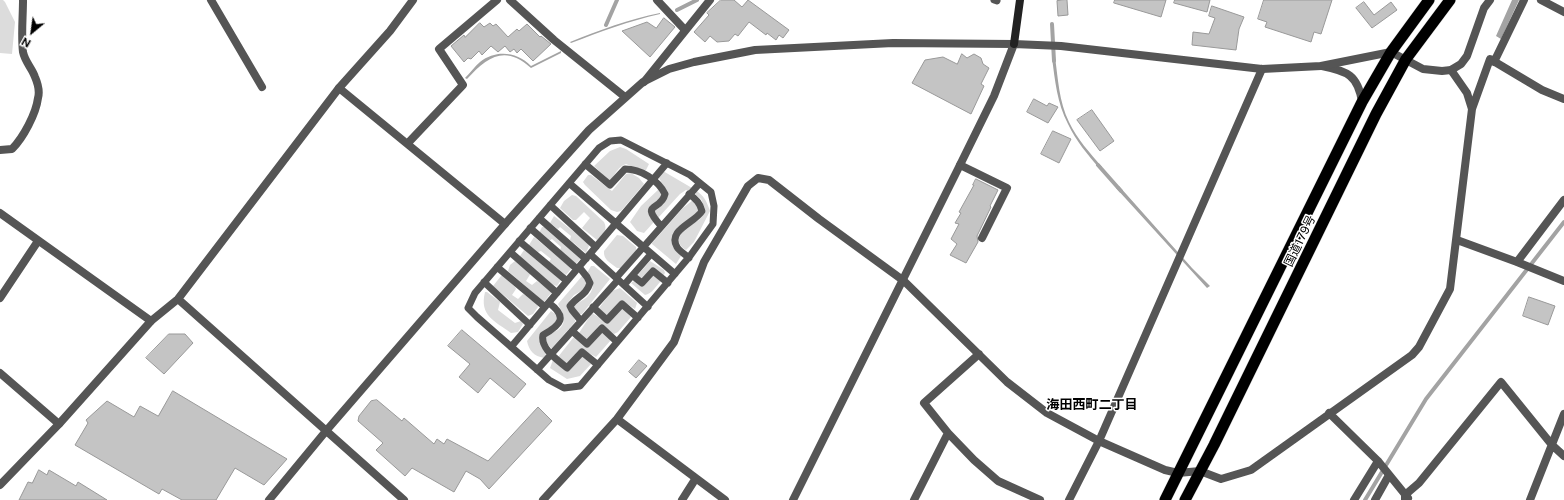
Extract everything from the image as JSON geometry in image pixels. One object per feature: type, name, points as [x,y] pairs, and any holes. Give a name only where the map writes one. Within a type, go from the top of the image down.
[{"type":"highway","name":"国道179号","points":[[1165,500],[1362,102],[1391,52],[1429,0]]},
{"type":"highway","name":"国道179号","points":[[1184,500],[1214,445],[1376,114],[1406,59],[1450,0]]},
{"type":"main road","points":[[1014,44],[1020,0]]},
{"type":"street","points":[[0,150],[12,150],[19,142],[32,116],[38,98],[38,85],[23,54],[23,0]]},
{"type":"street","points":[[211,0],[262,87]]},
{"type":"street","points":[[0,485],[59,424],[151,321],[178,299],[339,88],[390,31],[413,0]]},
{"type":"street","points":[[408,143],[463,85],[439,49],[497,0]]},
{"type":"street","points":[[510,0],[554,40],[625,98]]},
{"type":"street","points":[[656,0],[685,30]]},
{"type":"street","points":[[269,500],[326,431],[505,224],[589,130],[643,82],[710,0]]},
{"type":"street","points":[[643,82],[669,70],[694,62],[756,50],[893,43],[1061,46],[1262,69],[1321,66],[1391,52],[1423,69],[1442,71],[1452,70],[1461,64],[1467,56],[1484,8],[1490,0]]},
{"type":"street","points":[[1494,62],[1524,0]]},
{"type":"street","points":[[1541,0],[1564,12]]},
{"type":"street","points":[[793,500],[904,281],[994,96],[1014,44]]},
{"type":"street","points":[[543,500],[617,419],[674,342],[704,262],[748,186],[758,178],[769,180],[819,219],[904,281],[1007,382],[1047,413],[1099,441],[1164,470],[1178,473],[1200,471],[1221,479],[1251,470],[1412,355],[1419,347],[1450,289],[1472,109],[1490,59],[1542,90],[1564,99]]},
{"type":"street","points":[[1321,66],[1343,71],[1351,76],[1358,84],[1362,102]]},
{"type":"street","points":[[1069,500],[1099,441],[1262,69]]},
{"type":"street","points":[[1452,70],[1467,93],[1472,109]]},
{"type":"street","points":[[339,88],[505,224]]},
{"type":"street","points":[[960,165],[1007,188],[982,238]]},
{"type":"street","points":[[1517,262],[1564,200]]},
{"type":"street","points":[[0,213],[151,321]]},
{"type":"street","points":[[1457,240],[1564,281]]},
{"type":"street","points":[[0,298],[38,241]]},
{"type":"street","points":[[178,299],[404,500]]},
{"type":"street","points":[[979,354],[924,403],[948,433],[974,460],[998,481],[1040,500]]},
{"type":"street","points":[[0,373],[59,424]]},
{"type":"street","points":[[1329,413],[1378,461],[1407,498],[1501,382],[1552,445],[1564,456]]},
{"type":"street","points":[[1530,500],[1564,414]]},
{"type":"street","points":[[617,419],[725,500]]},
{"type":"street","points":[[914,500],[948,433]]},
{"type":"street","points":[[1354,500],[1378,461]]},
{"type":"street","points":[[1375,500],[1389,475]]},
{"type":"street","points":[[682,500],[696,478]]},
{"type":"lane","points":[[621,140],[667,163],[690,175],[711,192],[714,206],[713,224],[689,258],[580,386],[564,388],[549,380],[477,317],[468,308],[470,301],[484,282],[599,148],[610,141],[621,140]]},
{"type":"lane","points":[[511,347],[667,163]]},
{"type":"lane","points":[[585,164],[610,185],[625,169],[632,169],[654,179],[665,194],[664,198],[652,208],[651,212],[661,226]]},
{"type":"lane","points":[[569,183],[675,274]]},
{"type":"lane","points":[[537,370],[700,183]]},
{"type":"lane","points":[[689,194],[696,199],[701,206],[702,211],[699,216],[679,229],[675,240],[677,247],[689,258]]},
{"type":"lane","points":[[550,205],[596,247]]},
{"type":"lane","points":[[539,218],[617,279],[648,306]]},
{"type":"lane","points":[[530,228],[587,277],[590,283],[588,290],[574,300],[570,306],[581,321]]},
{"type":"lane","points":[[519,241],[568,281]]},
{"type":"lane","points":[[510,252],[557,293]]},
{"type":"lane","points":[[624,285],[651,254]]},
{"type":"lane","points":[[497,267],[547,305],[555,307],[560,314],[561,320],[559,325],[544,335],[542,340],[544,345],[552,354],[567,368],[582,352],[598,365]]},
{"type":"lane","points":[[633,276],[642,284],[654,271],[668,283]]},
{"type":"lane","points":[[484,282],[530,325]]},
{"type":"lane","points":[[593,307],[607,320],[622,304],[638,318]]},
{"type":"lane","points":[[572,331],[587,344],[602,328],[617,342]]},
{"type":"shaded area","points":[[0,0],[5,2],[15,22],[12,54],[0,53]]},
{"type":"shaded area","points":[[1512,0],[1519,0],[1501,39],[1496,36]]},
{"type":"shaded area","points":[[660,13],[571,43],[570,42],[615,25]]},
{"type":"shaded area","points":[[561,51],[561,53],[531,68],[513,56],[497,56],[474,71],[467,79],[465,78],[476,65],[493,55],[507,54],[513,55],[526,61],[531,66]]},
{"type":"shaded area","points":[[1055,57],[1059,90],[1066,114],[1072,128],[1080,140],[1102,167],[1100,169],[1078,142],[1064,116],[1055,83],[1052,58]]},
{"type":"shaded area","points":[[620,147],[626,149],[649,164],[644,171],[626,164],[619,168],[611,180],[609,180],[594,166],[610,151]]},
{"type":"shaded area","points":[[663,171],[692,188],[689,191],[686,190],[680,194],[658,218],[656,217],[654,208],[661,202],[665,188],[659,178]]},
{"type":"shaded area","points":[[631,173],[639,178],[644,184],[621,211],[617,212],[611,210],[583,182],[588,175],[591,175],[612,191],[626,174]]},
{"type":"shaded area","points":[[1119,186],[1210,286],[1207,288],[1116,188]]},
{"type":"shaded area","points":[[659,189],[664,196],[653,205],[653,223],[644,233],[637,231],[630,222],[641,206]]},
{"type":"shaded area","points":[[695,190],[705,199],[710,211],[694,242],[686,250],[679,242],[679,234],[684,228],[700,219],[706,211],[701,199],[696,195]]},
{"type":"shaded area","points":[[572,195],[576,196],[604,222],[605,230],[597,240],[582,228],[590,218],[584,212],[576,220],[573,220],[560,208],[564,201]]},
{"type":"shaded area","points":[[693,200],[699,210],[688,221],[678,227],[672,237],[681,256],[676,264],[652,243],[683,208]]},
{"type":"shaded area","points":[[554,216],[588,243],[589,246],[586,253],[570,240],[571,236],[560,227],[558,229],[550,223]]},
{"type":"shaded area","points":[[542,227],[545,227],[581,258],[576,264],[560,251],[561,247],[552,239],[549,241],[539,233]]},
{"type":"shaded area","points":[[617,235],[623,236],[636,247],[636,250],[622,268],[617,268],[610,263],[604,254],[604,251]]},
{"type":"shaded area","points":[[534,237],[570,267],[571,269],[566,275],[549,262],[551,259],[541,251],[538,252],[529,245]]},
{"type":"shaded area","points":[[524,250],[561,280],[557,286],[553,285],[521,259],[520,256]]},
{"type":"shaded area","points":[[515,261],[531,273],[526,281],[532,285],[537,281],[551,291],[544,302],[508,271],[510,265]]},
{"type":"shaded area","points":[[650,261],[664,270],[665,273],[663,276],[654,269],[643,281],[637,276]]},
{"type":"shaded area","points":[[591,266],[594,266],[610,279],[582,314],[579,314],[574,307],[590,294],[593,288],[591,279],[587,273]]},
{"type":"shaded area","points":[[502,275],[516,289],[512,295],[518,299],[523,294],[537,304],[538,307],[533,314],[528,316],[493,286]]},
{"type":"shaded area","points":[[583,275],[587,284],[583,290],[574,295],[567,304],[575,322],[551,348],[545,341],[546,336],[558,330],[564,321],[558,304]]},
{"type":"shaded area","points":[[652,275],[661,281],[652,291],[645,295],[631,283],[635,280],[642,285]]},
{"type":"shaded area","points":[[620,288],[637,303],[635,309],[621,300],[608,316],[606,316],[599,308],[612,291]]},
{"type":"shaded area","points":[[485,292],[500,302],[498,310],[515,323],[521,321],[523,324],[518,332],[511,333],[490,317],[484,307]]},
{"type":"shaded area","points":[[621,307],[631,317],[618,332],[614,334],[600,324],[588,339],[579,333],[592,313],[608,323]]},
{"type":"shaded area","points":[[551,311],[557,315],[558,321],[542,333],[546,356],[544,358],[537,356],[532,352],[527,341]]},
{"type":"shaded area","points":[[602,331],[611,340],[596,357],[581,349],[568,363],[558,357],[573,338],[576,337],[588,346]]},
{"type":"shaded area","points":[[581,356],[591,364],[580,376],[567,379],[550,368],[553,360],[567,372]]},
{"type":"building","points":[[721,0],[734,0],[742,7],[748,0],[789,30],[783,38],[779,35],[776,40],[767,33],[766,35],[749,22],[738,36],[735,34],[729,41],[717,42],[710,36],[705,42],[694,32],[709,15],[707,13]]},
{"type":"building","points":[[1067,0],[1068,15],[1058,16],[1057,1]]},
{"type":"building","points":[[1115,0],[1166,0],[1161,17],[1114,3]]},
{"type":"building","points":[[1175,0],[1210,0],[1207,12],[1174,3]]},
{"type":"building","points":[[1264,0],[1332,0],[1321,34],[1314,32],[1311,42],[1265,27],[1267,22],[1258,19]]},
{"type":"building","points":[[1364,2],[1374,15],[1391,2],[1397,10],[1372,28],[1356,8]]},
{"type":"building","points":[[1212,6],[1244,17],[1239,29],[1236,50],[1192,45],[1193,32],[1209,34],[1215,18],[1209,16]]},
{"type":"building","points":[[664,18],[675,27],[650,57],[622,31],[647,22],[656,28]]},
{"type":"building","points":[[480,23],[484,27],[490,23],[493,26],[496,24],[508,37],[517,29],[519,31],[527,24],[540,37],[541,36],[551,44],[533,61],[521,49],[517,53],[514,49],[510,52],[505,46],[498,52],[491,46],[482,55],[479,51],[471,59],[468,58],[464,62],[451,46],[464,35],[465,37]]},
{"type":"building","points":[[962,54],[967,58],[974,54],[981,58],[983,64],[989,68],[981,84],[984,86],[971,114],[912,83],[925,60],[943,57],[957,64]]},
{"type":"building","points":[[1034,99],[1047,106],[1049,103],[1058,107],[1048,123],[1027,112]]},
{"type":"building","points":[[1092,110],[1114,141],[1100,151],[1077,120]]},
{"type":"building","points":[[1053,131],[1071,139],[1059,163],[1041,154]]},
{"type":"building","points":[[976,179],[998,190],[977,236],[978,242],[966,263],[950,255],[957,244],[951,239],[959,224],[955,223],[961,213],[959,212]]},
{"type":"building","points":[[1529,297],[1555,306],[1548,325],[1523,316]]},
{"type":"building","points":[[462,330],[526,384],[514,398],[490,378],[478,393],[459,377],[470,364],[448,346]]},
{"type":"building","points":[[169,334],[185,334],[193,343],[164,374],[146,358]]},
{"type":"building","points":[[639,360],[647,366],[636,378],[629,372]]},
{"type":"building","points":[[173,391],[287,459],[264,485],[235,468],[216,500],[182,500],[162,489],[159,494],[75,445],[88,423],[86,420],[107,401],[134,417],[140,406],[158,416]]},
{"type":"building","points":[[377,400],[402,421],[404,418],[434,444],[437,439],[444,444],[447,439],[488,461],[538,407],[552,421],[489,489],[480,479],[466,471],[454,492],[412,468],[405,476],[376,450],[383,443],[358,421],[359,416],[371,401]]},
{"type":"building","points":[[39,470],[47,475],[49,470],[76,486],[78,482],[107,500],[19,500],[28,482],[32,483]]},
{"type":"waterway","points":[[606,25],[617,0]]},
{"type":"waterway","points":[[677,10],[697,0]]},
{"type":"waterway","points":[[1052,24],[1054,61]]},
{"type":"waterway","points":[[1098,165],[1121,191]]},
{"type":"waterway","points":[[1365,500],[1426,399],[1564,222]]},
{"type":"district","name":"海田西町二丁目","points":[[1092,405]]}]
